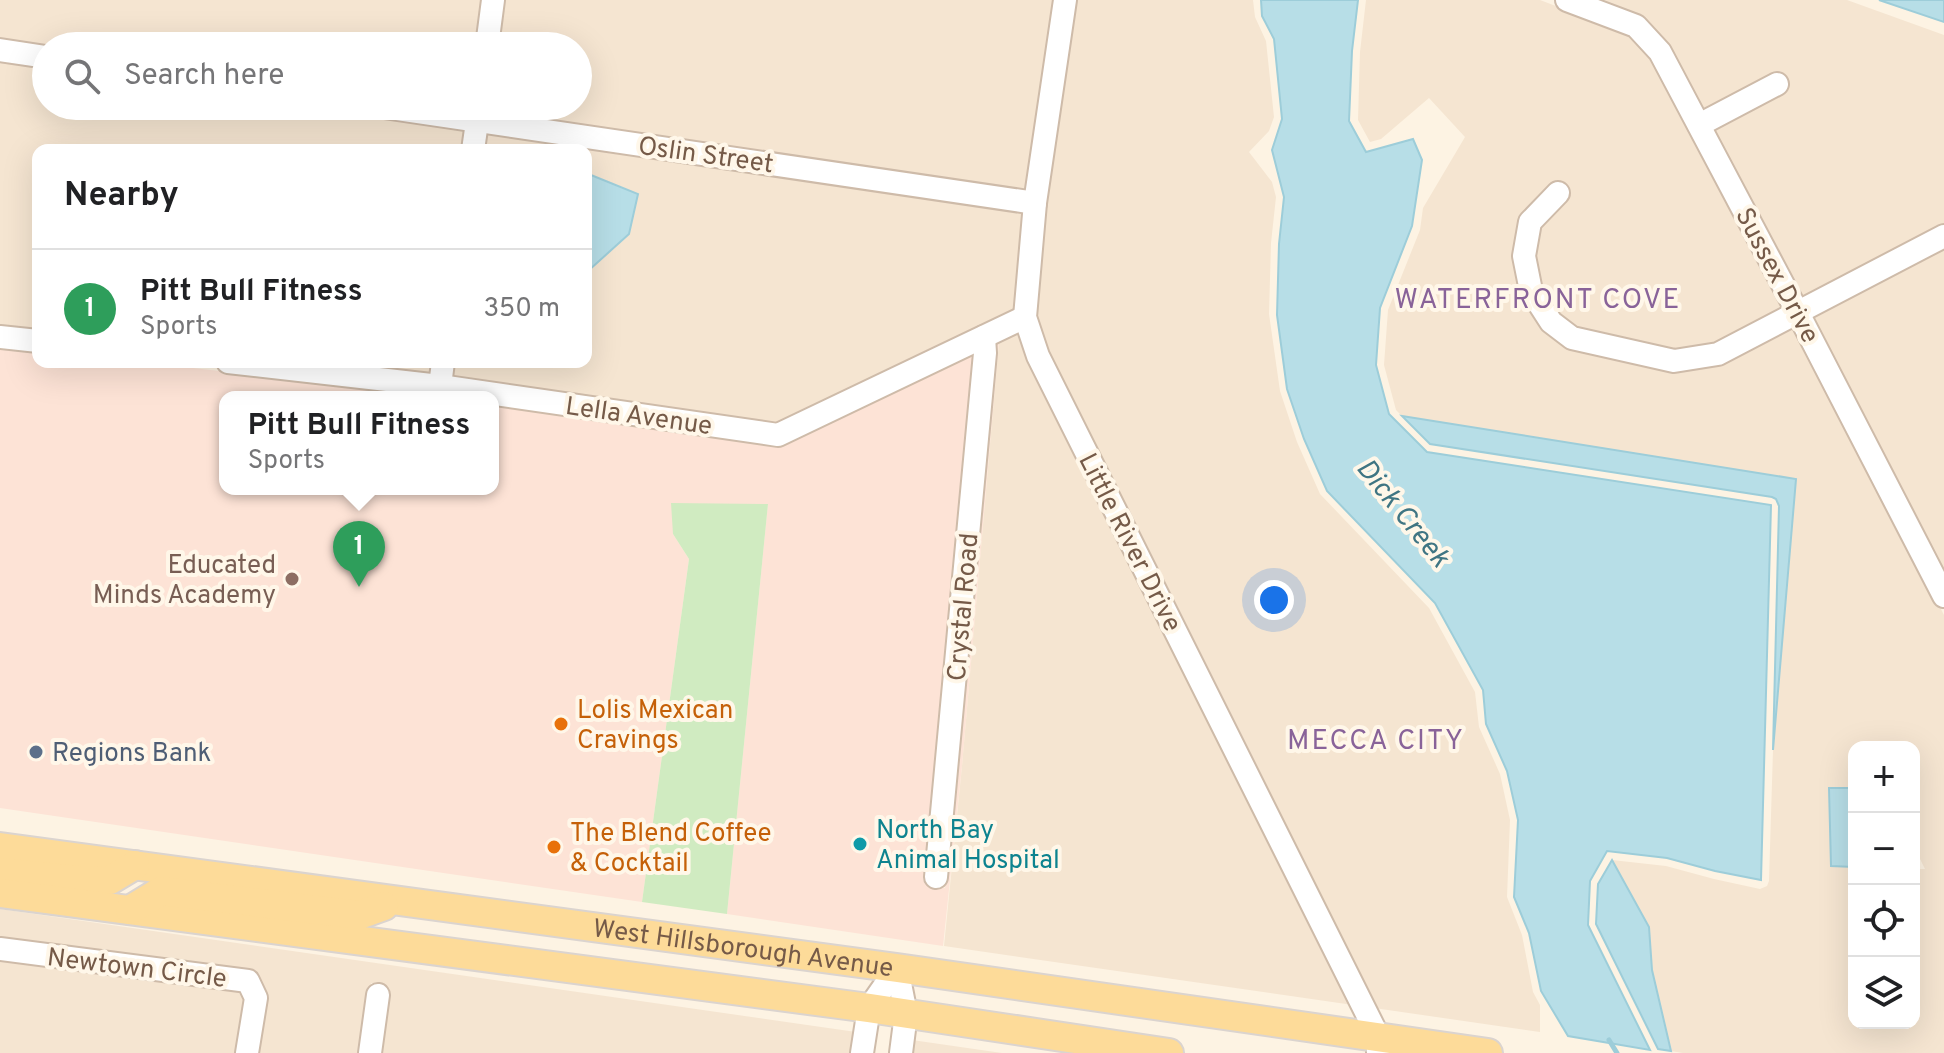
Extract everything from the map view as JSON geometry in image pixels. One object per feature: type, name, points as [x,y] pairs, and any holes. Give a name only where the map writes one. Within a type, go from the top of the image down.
[{"type":"main road","name":"West Hillsborough Avenue","points":[[0,847],[897,968],[1378,1045],[1488,1053]]},
{"type":"main road","points":[[0,872],[87,881],[110,880],[135,865]]},
{"type":"main road","points":[[130,910],[161,891],[359,915],[400,901]]},
{"type":"main road","name":"West Hillsborough Avenue","points":[[0,893],[869,1008],[1169,1053]]},
{"type":"street","points":[[489,32],[493,0]]},
{"type":"street","name":"Little River Drive","points":[[1065,0],[1035,203],[1025,317],[1038,356],[1378,1045]]},
{"type":"street","name":"Sussex Drive","points":[[1567,0],[1636,26],[1660,52],[1944,596]]},
{"type":"street","points":[[0,50],[32,55]]},
{"type":"street","points":[[1699,125],[1777,84]]},
{"type":"street","points":[[474,144],[477,120]]},
{"type":"street","name":"Oslin Street","points":[[521,120],[1035,203]]},
{"type":"street","points":[[1558,193],[1530,222],[1524,256],[1531,291],[1551,322],[1572,338],[1674,361],[1718,354],[1944,236]]},
{"type":"street","name":"Lella Avenue","points":[[499,395],[778,435],[1025,317]]},
{"type":"street","points":[[0,337],[32,340]]},
{"type":"street","name":"Crystal Road","points":[[936,877],[985,353],[984,337]]},
{"type":"street","name":"Lella Avenue","points":[[281,368],[474,391]]},
{"type":"street","points":[[440,386],[442,368]]},
{"type":"street","name":"Newtown Circle","points":[[0,949],[248,981],[256,998],[247,1053]]},
{"type":"street","points":[[862,1053],[869,1008],[897,968]]},
{"type":"street","points":[[897,968],[906,1014],[901,1053]]},
{"type":"street","points":[[370,1053],[378,995]]},
{"type":"shaded area","points":[[0,0],[483,0],[479,32],[32,32],[32,44],[0,40]]},
{"type":"shaded area","points":[[502,0],[1056,0],[1028,192],[536,120],[592,120],[592,32],[498,32]]},
{"type":"shaded area","points":[[1074,0],[1253,0],[1255,17],[1266,41],[1274,117],[1269,131],[1249,152],[1272,182],[1276,197],[1269,314],[1280,391],[1297,442],[1320,494],[1429,608],[1475,692],[1479,727],[1500,774],[1510,820],[1507,897],[1522,935],[1533,992],[1540,1005],[1540,1032],[1374,1008],[1046,352],[1034,316],[1045,205]]},
{"type":"shaded area","points":[[1366,0],[1540,0],[1632,35],[1653,58],[1786,308],[1715,345],[1673,351],[1575,329],[1557,315],[1539,288],[1533,256],[1538,227],[1570,194],[1557,180],[1523,214],[1543,327],[1673,370],[1795,326],[1944,615],[1944,1053],[1671,1051],[1652,970],[1649,927],[1612,860],[1666,866],[1760,889],[1767,886],[1773,750],[1796,479],[1402,416],[1396,410],[1384,365],[1388,310],[1420,230],[1423,208],[1465,137],[1429,98],[1381,139],[1370,142],[1358,120],[1360,52]]},
{"type":"shaded area","points":[[1594,0],[1847,0],[1944,35],[1944,225],[1802,300],[1712,129],[1789,89],[1781,71],[1702,111],[1668,48]]},
{"type":"shaded area","points":[[0,60],[32,65],[32,120],[406,120],[467,129],[465,144],[32,144],[32,330],[0,327]]},
{"type":"shaded area","points":[[485,132],[567,144],[484,144]]},
{"type":"shaded area","points":[[592,148],[1025,211],[1016,310],[776,425],[451,377],[452,368],[592,368],[592,267],[629,234],[638,194],[592,175]]},
{"type":"shaded area","points":[[1944,248],[1944,576],[1811,317]]},
{"type":"shaded area","points":[[1020,330],[1353,1005],[944,946],[999,341]]},
{"type":"shaded area","points":[[999,341],[943,946],[727,914],[768,504],[673,534],[689,559],[642,902],[0,808],[0,346],[32,350],[32,368],[193,368],[394,391],[219,391],[219,495],[499,495],[499,404],[777,445],[976,352],[926,884],[945,888],[994,343]]},
{"type":"shaded area","points":[[370,368],[433,368],[432,375]]},
{"type":"shaded area","points":[[0,909],[856,1032],[853,1053],[379,1053],[389,989],[371,983],[360,1053],[0,1053]]},
{"type":"shaded area","points":[[912,1040],[1002,1053],[910,1053]]},
{"type":"green space","points":[[671,503],[768,504],[727,914],[642,902],[689,559],[673,534]]},
{"type":"water","points":[[1261,0],[1358,0],[1349,121],[1366,152],[1413,139],[1422,160],[1412,226],[1380,308],[1376,365],[1389,414],[1427,452],[1771,505],[1761,880],[1667,858],[1607,851],[1590,881],[1588,925],[1650,1050],[1568,1036],[1541,991],[1529,933],[1514,897],[1518,820],[1507,771],[1486,724],[1483,690],[1435,603],[1327,491],[1304,439],[1287,389],[1277,315],[1284,197],[1272,150],[1282,119],[1274,39],[1262,16]]},
{"type":"water","points":[[1879,0],[1944,0],[1944,22]]},
{"type":"water","points":[[592,175],[638,194],[629,234],[592,267]]},
{"type":"water","points":[[1402,416],[1796,479],[1773,750],[1779,506],[1776,499],[1430,444]]},
{"type":"water","points":[[1829,788],[1848,788],[1848,867],[1831,866]]},
{"type":"water","points":[[1612,860],[1649,927],[1652,970],[1671,1051],[1658,1049],[1596,924],[1598,884]]},
{"type":"waterway","name":"Dick Creek","points":[[1609,1040],[1617,1053]]},
{"type":"place","name":"Educated Minds Academy","points":[[292,579]]},
{"type":"place","name":"Pitt Bull Fitness","points":[[359,587]]},
{"type":"place","name":"Lolis Mexican Cravings","points":[[561,724]]},
{"type":"place","name":"Regions Bank","points":[[36,752]]},
{"type":"place","name":"North Bay Animal Hospital","points":[[860,844]]},
{"type":"place","name":"The Blend Coffee & Cocktail","points":[[554,847]]},
{"type":"district","name":"WATERFRONT COVE","points":[[1538,298]]},
{"type":"district","name":"MECCA CITY","points":[[1376,739]]}]
